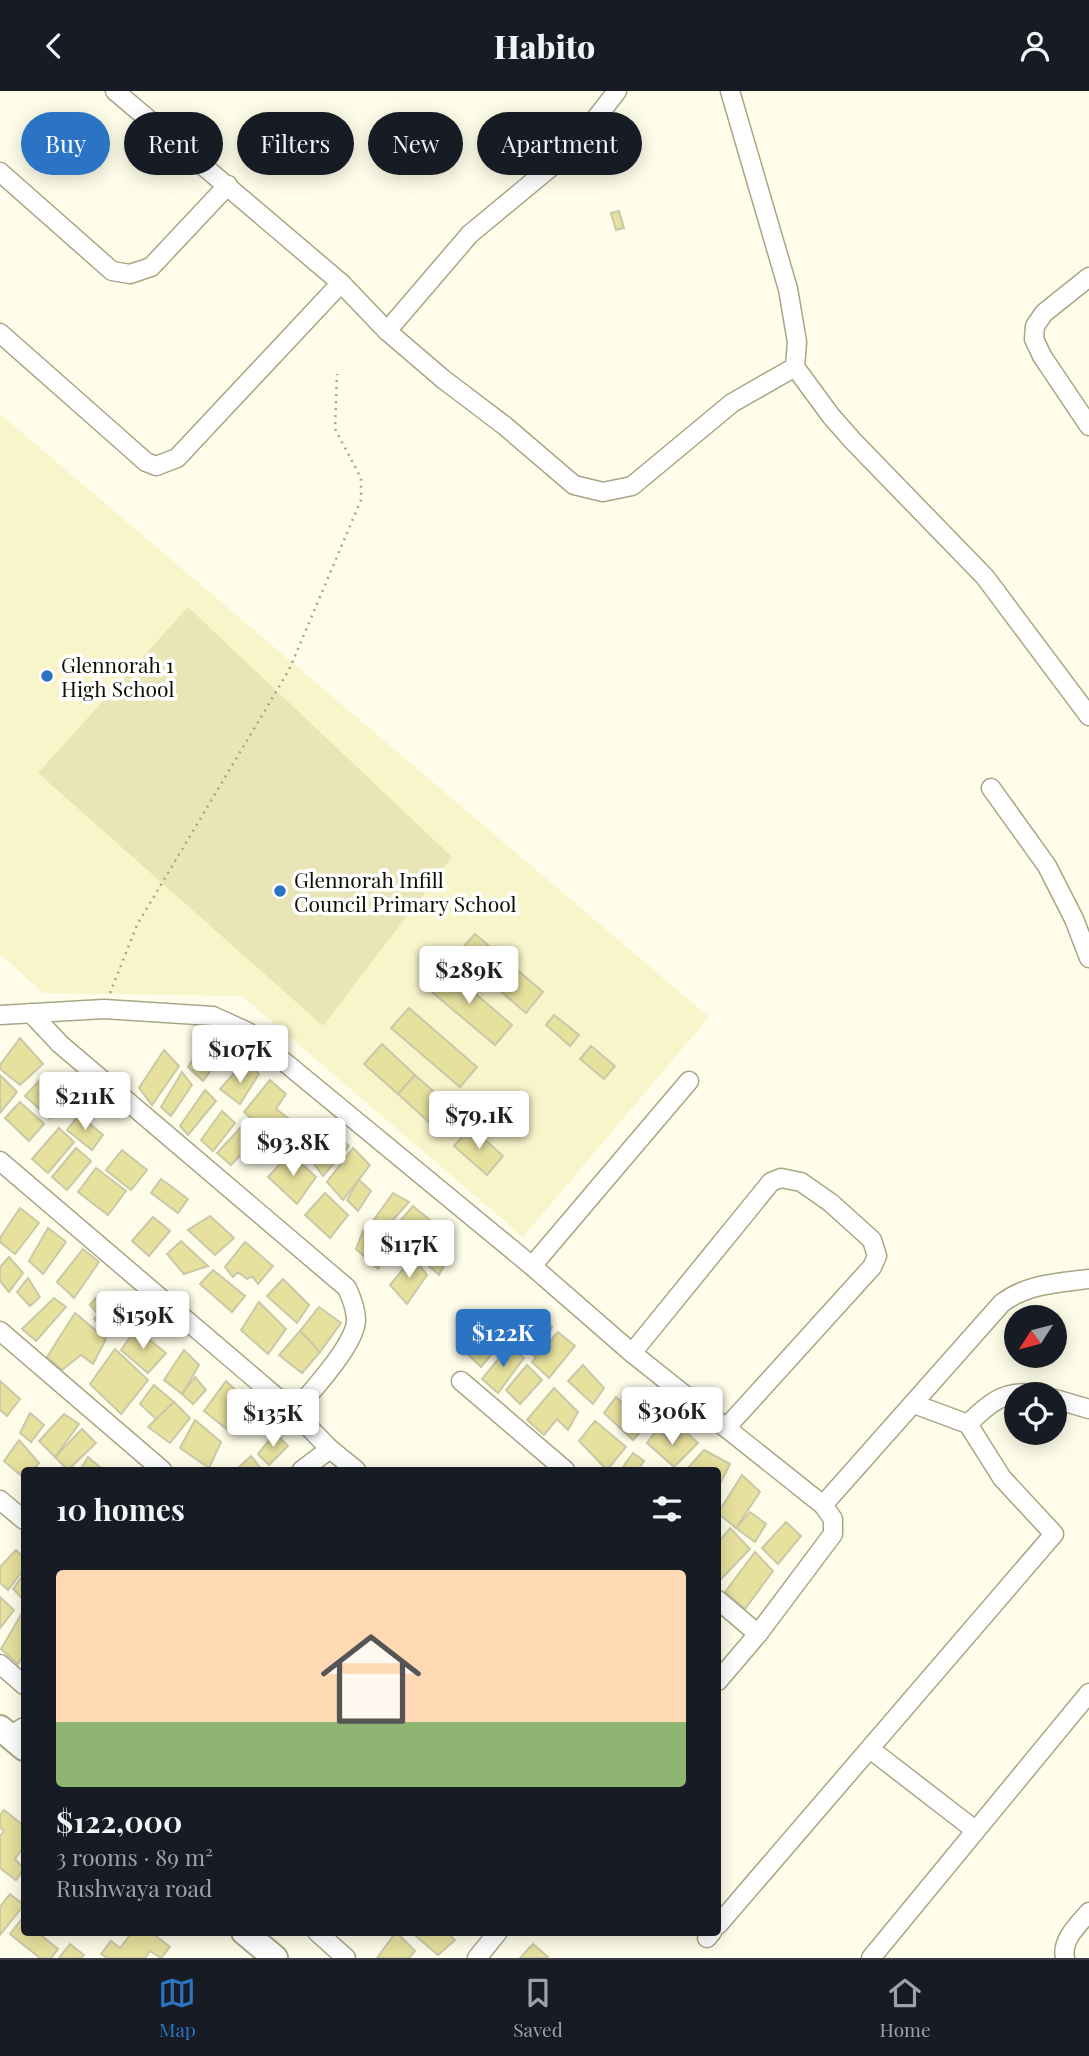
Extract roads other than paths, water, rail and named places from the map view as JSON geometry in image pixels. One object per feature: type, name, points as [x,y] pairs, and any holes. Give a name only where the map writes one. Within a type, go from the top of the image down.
[{"type":"street","points":[[115,91],[341,283],[387,331],[574,485],[603,492],[632,486],[732,403],[795,366]]},
{"type":"street","points":[[387,331],[470,234],[557,162],[587,130],[617,91]]},
{"type":"street","points":[[730,91],[788,289],[797,342],[795,366],[831,416],[985,577],[1089,716]]},
{"type":"street","points":[[0,172],[112,271],[130,274],[151,267],[228,185]]},
{"type":"street","points":[[1089,277],[1044,313],[1035,326],[1034,339],[1042,356],[1089,426]]},
{"type":"street","points":[[0,333],[146,462],[156,466],[177,459],[341,283]]},
{"type":"street","points":[[991,788],[1047,866],[1074,919],[1089,958]]},
{"type":"street","points":[[0,1015],[104,1009],[213,1016],[248,1032],[532,1266],[632,1353],[823,1505],[833,1519],[833,1534],[758,1634],[721,1677]]},
{"type":"street","points":[[31,1013],[60,1044],[347,1288],[355,1307],[356,1324],[341,1355],[294,1412]]},
{"type":"street","points":[[532,1266],[690,1081]]},
{"type":"street","points":[[0,1161],[294,1412],[330,1449],[352,1467]]},
{"type":"street","points":[[632,1353],[771,1182],[781,1178],[801,1182],[831,1203],[872,1240],[877,1255],[872,1267],[726,1429]]},
{"type":"street","points":[[823,1505],[987,1319],[1014,1294],[1035,1286],[1089,1279]]},
{"type":"street","points":[[0,1331],[159,1467]]},
{"type":"street","points":[[461,1381],[561,1467]]},
{"type":"street","points":[[968,1424],[984,1407],[1004,1395]]},
{"type":"street","points":[[721,1922],[1054,1534],[1002,1478],[968,1424],[914,1403]]},
{"type":"street","points":[[1067,1403],[1089,1409]]},
{"type":"street","points":[[306,1467],[330,1449]]},
{"type":"street","points":[[0,1500],[21,1518]]},
{"type":"street","points":[[721,1602],[758,1634]]},
{"type":"street","points":[[0,1664],[21,1682]]},
{"type":"street","points":[[871,1958],[1087,1698]]},
{"type":"street","points":[[870,1749],[975,1830]]},
{"type":"street","points":[[1065,1958],[1063,1950],[1070,1935],[1089,1912]]},
{"type":"street","points":[[249,1936],[275,1958]]},
{"type":"street","points":[[321,1936],[346,1958]]},
{"type":"street","points":[[477,1958],[495,1936]]},
{"type":"place","name":"Glennorah 1 High School","points":[[47,676]]},
{"type":"place","name":"Glennorah Infill Council Primary School","points":[[280,891]]}]
